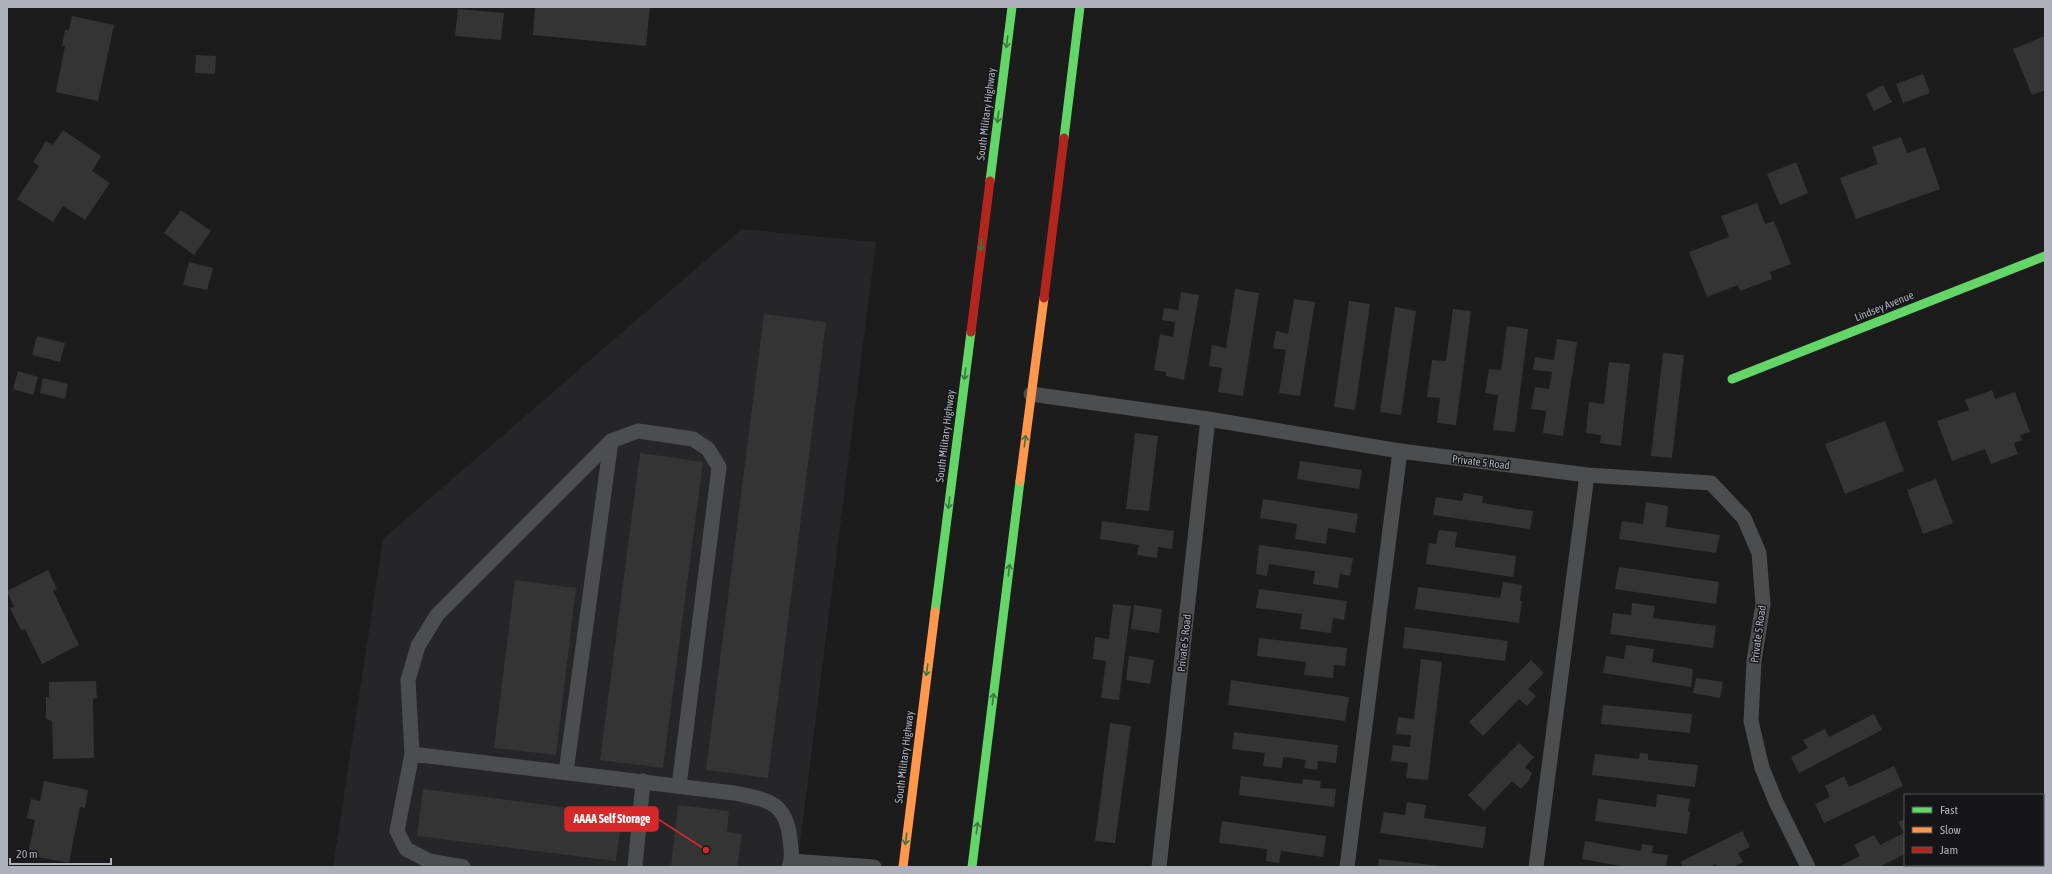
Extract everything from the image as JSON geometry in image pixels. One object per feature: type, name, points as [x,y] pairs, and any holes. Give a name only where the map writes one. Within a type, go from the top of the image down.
[{"type":"main road","name":"South Military Highway","points":[[902,867],[1012,7]]},
{"type":"main road","points":[[972,867],[1080,7]]},
{"type":"main road","name":"Lindsey Avenue","points":[[1732,379],[2045,256]]},
{"type":"lane","name":"Private 5 Road","points":[[1031,394],[1208,418],[1400,451],[1587,475],[1711,483],[1744,518],[1759,553],[1763,604],[1754,661],[1751,721],[1762,768],[1776,802],[1808,867]]},
{"type":"lane","name":"Private 5 Road","points":[[1159,867],[1208,418]]},
{"type":"lane","points":[[463,867],[429,861],[406,848],[397,832],[412,754],[408,680],[418,646],[437,615],[611,441],[638,432],[693,440],[708,449],[719,467],[679,786]]},
{"type":"lane","points":[[566,772],[611,441]]},
{"type":"lane","points":[[1346,867],[1400,451]]},
{"type":"lane","points":[[1536,867],[1587,475]]},
{"type":"lane","points":[[412,754],[734,792],[767,800],[781,811],[788,823],[791,864],[874,867]]},
{"type":"lane","points":[[635,867],[643,781]]},
{"type":"shaded area","points":[[742,229],[876,242],[797,867],[333,867],[383,539]]},
{"type":"building","points":[[535,7],[650,7],[646,46],[533,35]]},
{"type":"building","points":[[458,9],[504,13],[501,40],[455,36]]},
{"type":"building","points":[[72,16],[114,25],[98,101],[56,92],[65,46],[62,46],[65,30],[69,30]]},
{"type":"building","points":[[2045,36],[2045,90],[2032,95],[2013,49]]},
{"type":"building","points":[[196,55],[216,56],[215,74],[195,73]]},
{"type":"building","points":[[1923,74],[1930,93],[1903,103],[1896,84]]},
{"type":"building","points":[[1883,85],[1892,102],[1874,111],[1866,94]]},
{"type":"building","points":[[63,130],[101,156],[92,171],[110,183],[85,220],[63,206],[53,222],[17,199],[39,166],[33,162],[46,141],[53,145]]},
{"type":"building","points":[[1901,137],[1907,153],[1925,147],[1940,189],[1856,219],[1840,178],[1878,164],[1872,147]]},
{"type":"building","points":[[1796,162],[1808,193],[1780,205],[1767,174]]},
{"type":"building","points":[[1757,203],[1765,224],[1774,221],[1791,264],[1770,272],[1772,279],[1740,291],[1738,285],[1707,297],[1689,252],[1729,237],[1721,216]]},
{"type":"building","points":[[181,210],[211,231],[194,255],[164,233]]},
{"type":"building","points":[[189,262],[213,268],[207,290],[183,285]]},
{"type":"building","points":[[1235,289],[1259,293],[1243,396],[1218,392],[1222,368],[1209,366],[1212,345],[1226,348]]},
{"type":"building","points":[[1181,292],[1199,295],[1184,380],[1166,376],[1166,372],[1154,370],[1160,334],[1173,337],[1175,322],[1162,320],[1164,308],[1178,310]]},
{"type":"building","points":[[1294,299],[1315,302],[1300,396],[1279,393],[1286,350],[1273,348],[1276,331],[1288,334]]},
{"type":"building","points":[[1349,301],[1370,304],[1355,410],[1334,407]]},
{"type":"building","points":[[1395,307],[1416,311],[1401,415],[1380,412]]},
{"type":"building","points":[[1453,309],[1471,311],[1456,425],[1437,423],[1440,398],[1427,397],[1432,360],[1446,361]]},
{"type":"building","points":[[764,314],[826,322],[768,778],[706,770]]},
{"type":"building","points":[[1507,326],[1528,329],[1515,432],[1493,430],[1498,395],[1485,393],[1489,369],[1501,370]]},
{"type":"building","points":[[37,336],[65,343],[60,362],[32,355]]},
{"type":"building","points":[[1557,339],[1577,342],[1563,436],[1543,433],[1546,411],[1531,409],[1535,387],[1549,389],[1552,372],[1533,370],[1535,357],[1554,360]]},
{"type":"building","points":[[1663,353],[1684,355],[1672,458],[1651,456]]},
{"type":"building","points":[[1609,362],[1630,364],[1621,446],[1600,443],[1601,435],[1586,433],[1589,402],[1604,404]]},
{"type":"building","points":[[18,371],[38,377],[33,395],[13,389]]},
{"type":"building","points":[[43,378],[68,384],[65,399],[40,393]]},
{"type":"building","points":[[1992,390],[1995,399],[2015,392],[2030,432],[2020,435],[2022,440],[2014,443],[2018,454],[1991,464],[1985,449],[1952,461],[1937,421],[1969,410],[1965,400]]},
{"type":"building","points":[[1885,421],[1904,471],[1845,494],[1825,444]]},
{"type":"building","points":[[1135,433],[1158,436],[1149,511],[1126,509]]},
{"type":"building","points":[[640,453],[703,462],[663,768],[600,760]]},
{"type":"building","points":[[1300,461],[1362,470],[1359,489],[1297,479]]},
{"type":"building","points":[[1936,479],[1953,523],[1923,534],[1907,490]]},
{"type":"building","points":[[1464,493],[1483,496],[1482,503],[1533,511],[1530,529],[1433,515],[1436,497],[1462,501]]},
{"type":"building","points":[[1263,499],[1358,514],[1355,533],[1328,528],[1326,544],[1295,539],[1297,524],[1260,518]]},
{"type":"building","points":[[1646,502],[1668,506],[1666,527],[1720,535],[1716,553],[1619,539],[1622,521],[1643,524]]},
{"type":"building","points":[[1102,521],[1174,531],[1172,549],[1158,547],[1157,558],[1137,555],[1139,545],[1100,539]]},
{"type":"building","points":[[1439,530],[1457,532],[1455,547],[1516,556],[1513,577],[1426,564],[1429,543],[1436,544]]},
{"type":"building","points":[[1259,545],[1353,558],[1350,576],[1340,574],[1338,588],[1313,584],[1315,571],[1269,564],[1267,576],[1256,574]]},
{"type":"building","points":[[1619,567],[1719,582],[1716,604],[1615,589]]},
{"type":"building","points":[[48,570],[57,589],[53,591],[79,645],[42,664],[25,629],[21,630],[10,608],[14,607],[7,591]]},
{"type":"building","points":[[515,580],[576,588],[556,755],[494,748]]},
{"type":"building","points":[[1503,582],[1522,585],[1520,601],[1522,601],[1519,623],[1415,609],[1418,587],[1500,598]]},
{"type":"building","points":[[1259,589],[1347,601],[1344,620],[1333,618],[1331,633],[1300,629],[1302,614],[1256,608]]},
{"type":"building","points":[[1632,603],[1655,606],[1653,618],[1716,626],[1713,648],[1610,634],[1613,613],[1631,615]]},
{"type":"building","points":[[1113,604],[1131,606],[1119,700],[1101,698],[1106,661],[1093,659],[1095,637],[1109,639]]},
{"type":"building","points":[[1134,605],[1162,609],[1159,633],[1131,629]]},
{"type":"building","points":[[1405,627],[1508,641],[1505,661],[1403,648]]},
{"type":"building","points":[[1259,638],[1347,648],[1345,666],[1334,665],[1333,678],[1304,675],[1306,662],[1257,656]]},
{"type":"building","points":[[1626,645],[1654,649],[1652,662],[1693,669],[1691,687],[1603,673],[1606,656],[1624,659]]},
{"type":"building","points":[[1129,656],[1154,660],[1150,684],[1126,680]]},
{"type":"building","points":[[1421,659],[1442,662],[1428,780],[1406,778],[1408,763],[1391,761],[1393,745],[1410,747],[1411,735],[1396,734],[1398,717],[1414,719]]},
{"type":"building","points":[[1531,660],[1544,673],[1528,689],[1536,696],[1527,706],[1519,699],[1483,736],[1469,722]]},
{"type":"building","points":[[1696,678],[1723,682],[1720,698],[1693,693]]},
{"type":"building","points":[[1231,680],[1349,697],[1345,721],[1228,705]]},
{"type":"building","points":[[96,681],[97,698],[93,699],[94,758],[53,759],[52,721],[46,719],[46,697],[49,697],[49,682]]},
{"type":"building","points":[[1603,705],[1692,714],[1690,733],[1601,724]]},
{"type":"building","points":[[1874,714],[1882,730],[1799,773],[1791,757],[1808,748],[1803,740],[1825,729],[1829,737]]},
{"type":"building","points":[[1110,723],[1131,726],[1115,843],[1095,841]]},
{"type":"building","points":[[1234,732],[1338,745],[1336,763],[1318,761],[1317,770],[1304,768],[1306,760],[1283,757],[1282,768],[1263,766],[1265,753],[1232,749]]},
{"type":"building","points":[[1519,743],[1534,757],[1525,767],[1532,773],[1529,780],[1521,789],[1512,781],[1484,811],[1468,795]]},
{"type":"building","points":[[1640,753],[1648,754],[1648,760],[1698,765],[1695,787],[1592,775],[1595,754],[1639,759]]},
{"type":"building","points":[[1894,766],[1903,786],[1824,823],[1815,804],[1830,797],[1825,786],[1844,776],[1849,787]]},
{"type":"building","points":[[1241,776],[1302,784],[1303,779],[1321,781],[1320,788],[1336,789],[1334,807],[1239,795]]},
{"type":"building","points":[[44,781],[88,790],[85,808],[80,807],[69,863],[28,855],[35,820],[27,818],[31,799],[40,801]]},
{"type":"building","points":[[423,789],[622,815],[616,861],[417,836]]},
{"type":"building","points":[[1657,794],[1690,799],[1687,834],[1595,821],[1598,799],[1656,807]]},
{"type":"building","points":[[1407,802],[1426,805],[1424,818],[1486,827],[1483,848],[1380,833],[1384,812],[1405,815]]},
{"type":"building","points":[[678,805],[729,811],[727,832],[742,834],[737,867],[671,867]]},
{"type":"building","points":[[1904,819],[1904,833],[1898,822]]},
{"type":"building","points":[[1222,821],[1326,836],[1323,857],[1281,851],[1279,863],[1266,861],[1267,849],[1219,843]]},
{"type":"building","points":[[1742,831],[1750,847],[1738,853],[1743,862],[1734,867],[1718,867],[1716,864],[1710,867],[1683,867],[1680,862]]},
{"type":"building","points":[[1904,833],[1904,854],[1879,867],[1843,867],[1842,865],[1860,856],[1854,845],[1874,835],[1880,845]]},
{"type":"building","points":[[1585,841],[1641,851],[1642,844],[1653,846],[1652,853],[1668,855],[1666,867],[1626,867],[1582,859]]},
{"type":"building","points":[[1379,859],[1441,866],[1441,867],[1378,867]]},
{"type":"traffic: fast","points":[[990,181],[1012,7]]},
{"type":"traffic: fast","points":[[1064,138],[1080,7]]},
{"type":"traffic: fast","points":[[1732,379],[2045,256]]},
{"type":"traffic: fast","points":[[935,612],[971,332]]},
{"type":"traffic: fast","points":[[972,867],[1020,481]]},
{"type":"traffic: slow","points":[[1020,481],[1044,298]]},
{"type":"traffic: slow","points":[[903,867],[935,612]]},
{"type":"traffic: jam","points":[[1044,298],[1064,138]]},
{"type":"traffic: jam","points":[[971,332],[990,181]]},
{"type":"place","name":"AAAA Self Storage","points":[[706,850]]}]
